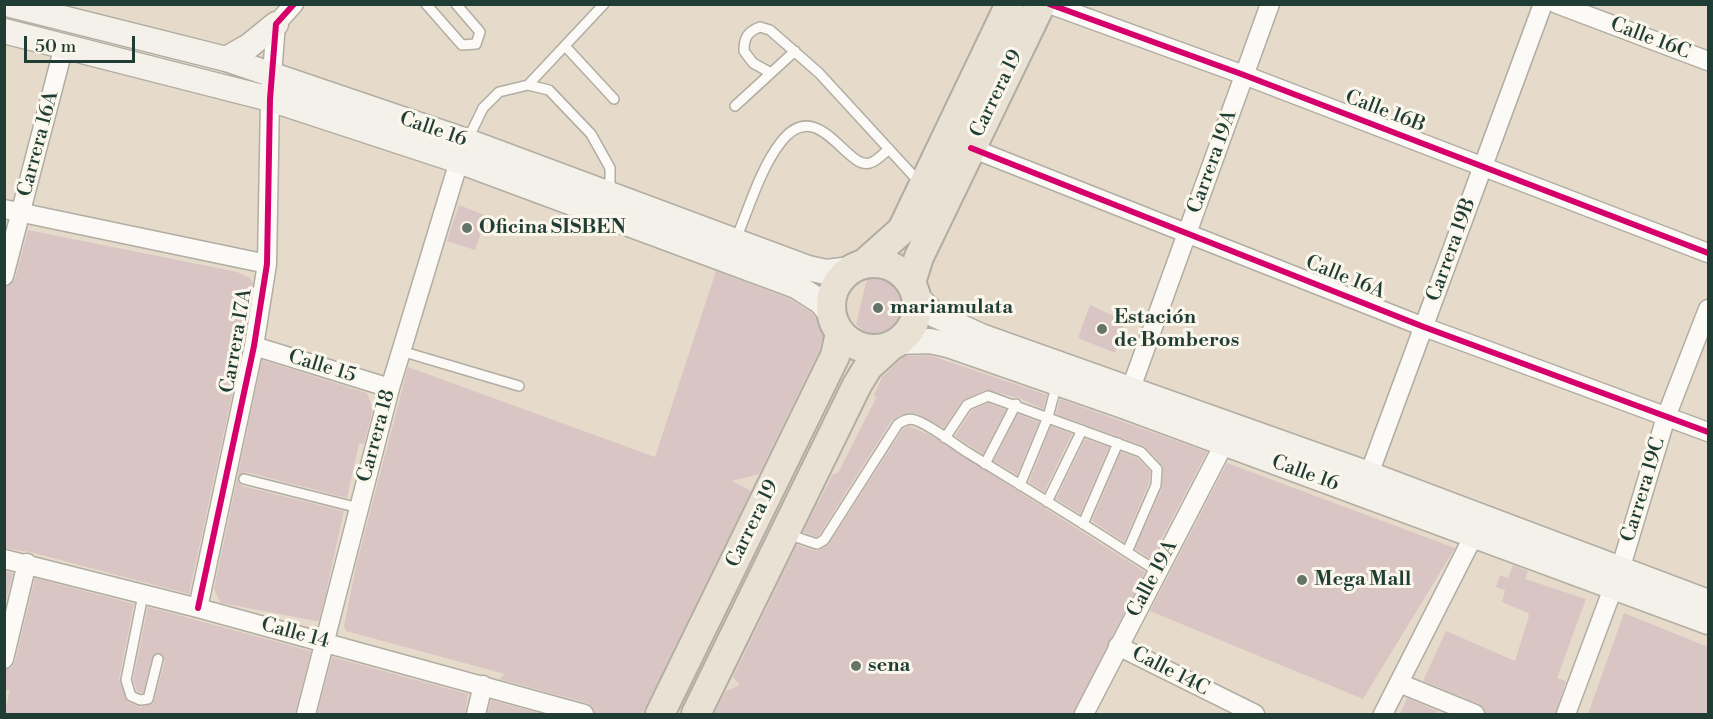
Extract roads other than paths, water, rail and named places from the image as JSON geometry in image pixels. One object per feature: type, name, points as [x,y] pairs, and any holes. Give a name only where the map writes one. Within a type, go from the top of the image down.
[{"type":"highway","name":"Carrera 19","points":[[858,266],[903,230],[1010,4]]},
{"type":"highway","name":"Carrera 19","points":[[913,289],[919,257],[1041,4]]},
{"type":"highway","points":[[887,264],[900,272],[913,289],[916,318],[909,332],[895,344],[876,349],[860,347],[836,324],[831,300],[836,285],[858,266],[887,264]]},
{"type":"highway","name":"Carrera 19","points":[[660,714],[835,356],[836,324]]},
{"type":"highway","name":"Carrera 19","points":[[696,714],[857,385],[868,367],[895,344]]},
{"type":"main road","name":"Calle 16","points":[[7,4],[62,11],[226,59],[271,88]]},
{"type":"main road","points":[[226,59],[249,46],[276,24]]},
{"type":"main road","name":"Calle 16","points":[[4,31],[64,46],[271,88],[463,151],[610,195],[825,273],[858,266]]},
{"type":"main road","name":"Calle 16","points":[[463,151],[796,286],[820,302],[836,324]]},
{"type":"main road","name":"Calle 16","points":[[913,289],[928,310],[950,323],[1131,388],[1366,485],[1616,579],[1708,622]]},
{"type":"main road","name":"Calle 16","points":[[895,344],[930,341],[948,345],[1224,444],[1366,485],[1473,537],[1616,579],[1708,602]]},
{"type":"street","points":[[276,24],[294,4]]},
{"type":"street","name":"Calle 16B","points":[[1049,4],[1244,75],[1708,254]]},
{"type":"street","name":"Carrera 19A","points":[[1131,388],[1270,4]]},
{"type":"street","name":"Carrera 19B","points":[[1366,485],[1543,4]]},
{"type":"street","name":"Calle 16C","points":[[1557,4],[1708,61]]},
{"type":"street","name":"Carrera 17A","points":[[198,608],[255,346],[267,264],[271,88],[276,24]]},
{"type":"street","name":"Carrera 16A","points":[[4,276],[13,211],[64,46]]},
{"type":"street","name":"Calle 16A","points":[[971,148],[1424,327],[1708,432]]},
{"type":"street","name":"Carrera 18","points":[[306,714],[390,388],[463,151]]},
{"type":"street","points":[[13,211],[267,264]]},
{"type":"street","name":"Carrera 19C","points":[[1566,714],[1616,579],[1666,417],[1708,309]]},
{"type":"street","name":"Calle 15","points":[[255,346],[390,388]]},
{"type":"street","name":"Calle 19A","points":[[1084,714],[1224,444]]},
{"type":"street","points":[[1383,714],[1473,537]]},
{"type":"street","name":"Calle 14","points":[[4,559],[198,608],[584,714]]},
{"type":"street","points":[[4,659],[27,563]]},
{"type":"street","name":"Calle 14C","points":[[1118,646],[1255,714]]},
{"type":"street","points":[[1399,683],[1475,714]]},
{"type":"street","points":[[476,714],[483,685]]},
{"type":"lane","points":[[426,4],[462,45],[476,44],[480,32],[456,4]]},
{"type":"lane","points":[[528,85],[604,4]]},
{"type":"lane","points":[[771,73],[753,63],[744,51],[744,40],[750,31],[760,27],[770,30],[795,51],[924,187]]},
{"type":"lane","points":[[564,46],[614,99]]},
{"type":"lane","points":[[735,106],[795,51]]},
{"type":"lane","points":[[463,151],[483,108],[499,92],[528,85],[549,90],[591,134],[610,168],[610,195]]},
{"type":"lane","points":[[735,241],[760,180],[781,142],[791,132],[804,128],[823,131],[860,163],[870,164],[889,149]]},
{"type":"lane","points":[[401,351],[519,386]]},
{"type":"lane","points":[[1020,485],[1048,417],[1057,383]]},
{"type":"lane","points":[[945,438],[967,405],[988,396],[1016,404],[1141,452],[1157,469],[1156,486],[1127,552]]},
{"type":"lane","points":[[985,464],[1016,404]]},
{"type":"lane","points":[[785,533],[817,544],[824,540],[898,424],[914,419],[1157,571]]},
{"type":"lane","points":[[1047,502],[1082,430]]},
{"type":"lane","points":[[1083,524],[1118,443]]},
{"type":"lane","points":[[244,479],[359,508]]},
{"type":"lane","points":[[143,595],[126,680],[131,696],[140,700],[148,699],[158,659]]},
{"type":"place","name":"Oficina SISBEN","points":[[467,228]]},
{"type":"place","name":"mariamulata","points":[[878,308]]},
{"type":"place","name":"Estación de Bomberos","points":[[1102,329]]},
{"type":"place","name":"Mega Mall","points":[[1302,580]]},
{"type":"place","name":"sena","points":[[856,666]]}]
